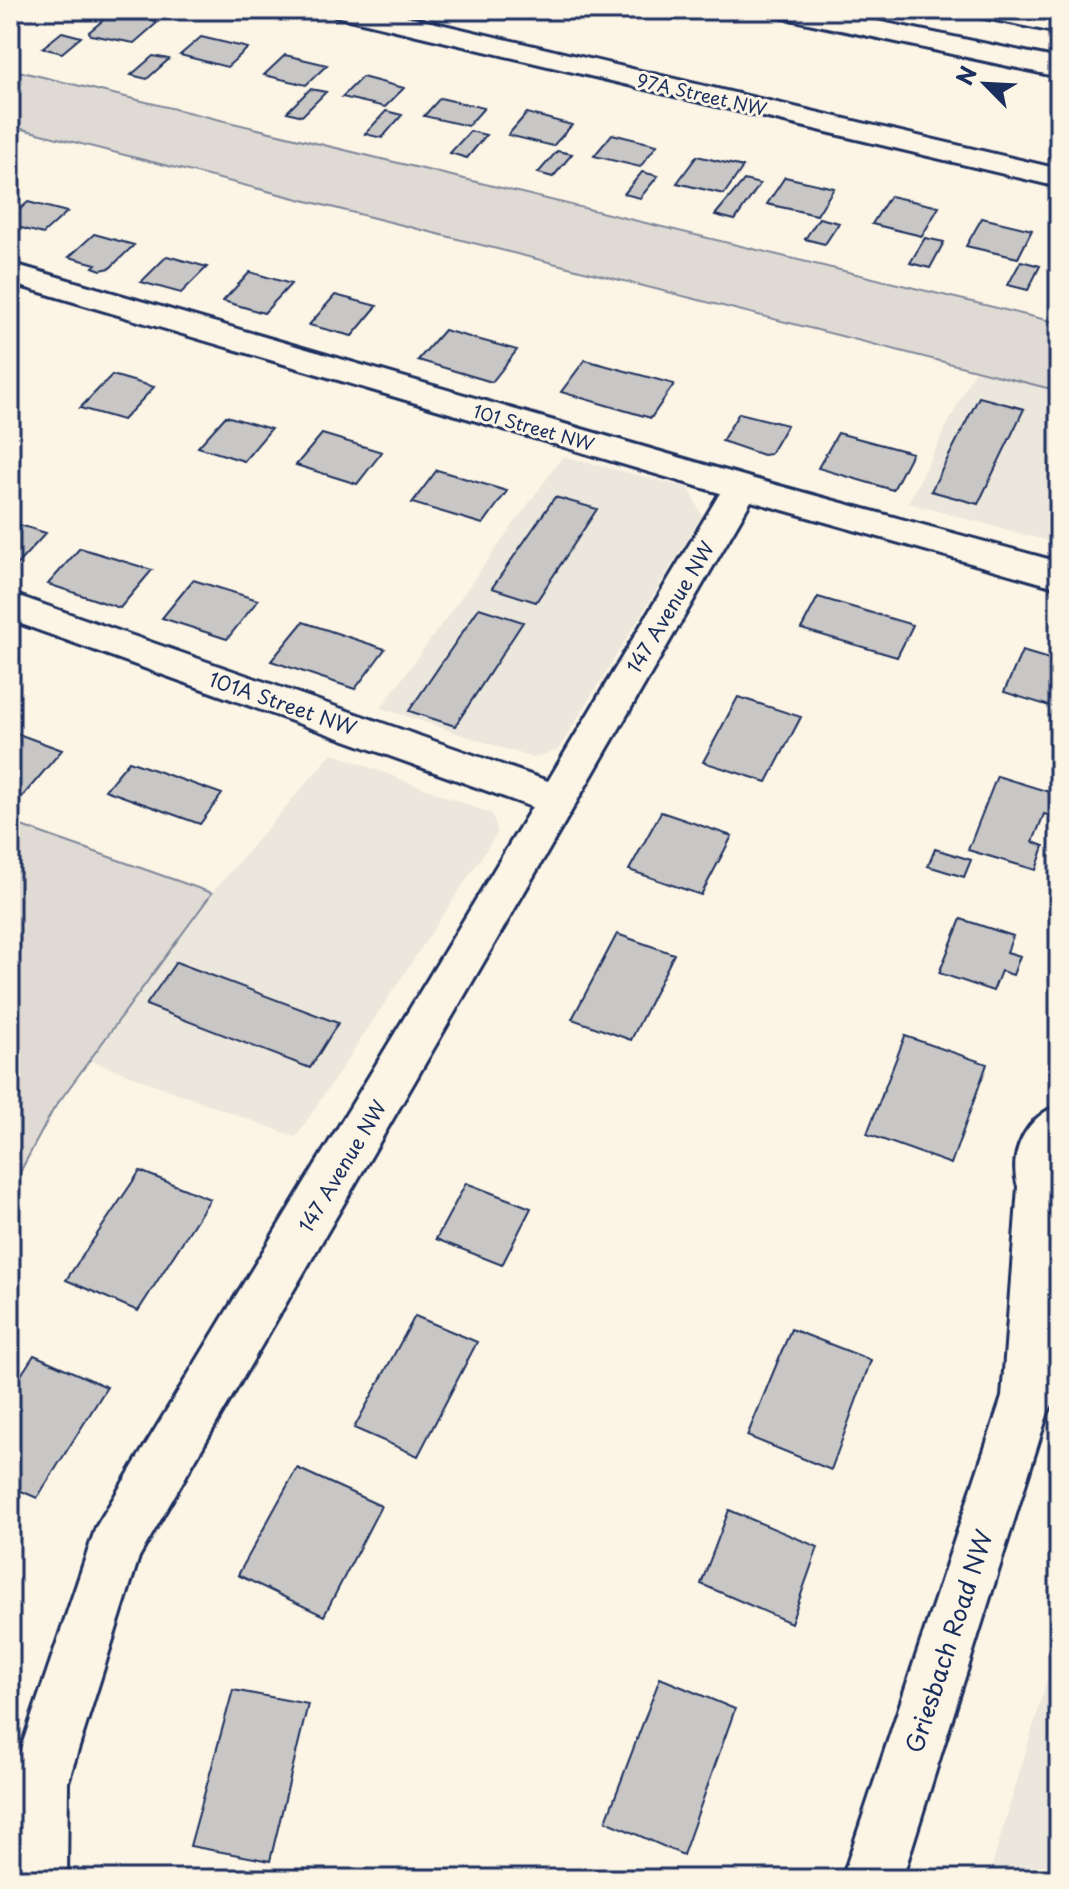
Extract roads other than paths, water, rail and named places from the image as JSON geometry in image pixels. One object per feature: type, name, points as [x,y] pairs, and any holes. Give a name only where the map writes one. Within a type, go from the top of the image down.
[{"type":"street","name":"97A Street NW","points":[[345,10],[1059,178]]},
{"type":"street","points":[[785,10],[1059,68]]},
{"type":"street","points":[[985,10],[1059,25]]},
{"type":"street","name":"101 Street NW","points":[[10,273],[741,487],[1059,575]]},
{"type":"street","name":"147 Avenue NW","points":[[37,1879],[39,1782],[115,1546],[405,1061],[741,487]]},
{"type":"street","name":"101A Street NW","points":[[10,606],[556,800]]},
{"type":"street","name":"Griesbach Road NW","points":[[872,1879],[1025,1403],[1050,1199],[1037,1169],[1039,1152],[1046,1136],[1059,1125]]},
{"type":"street","name":"Griesbach Road NW","points":[[1025,1403],[1059,1347]]}]
